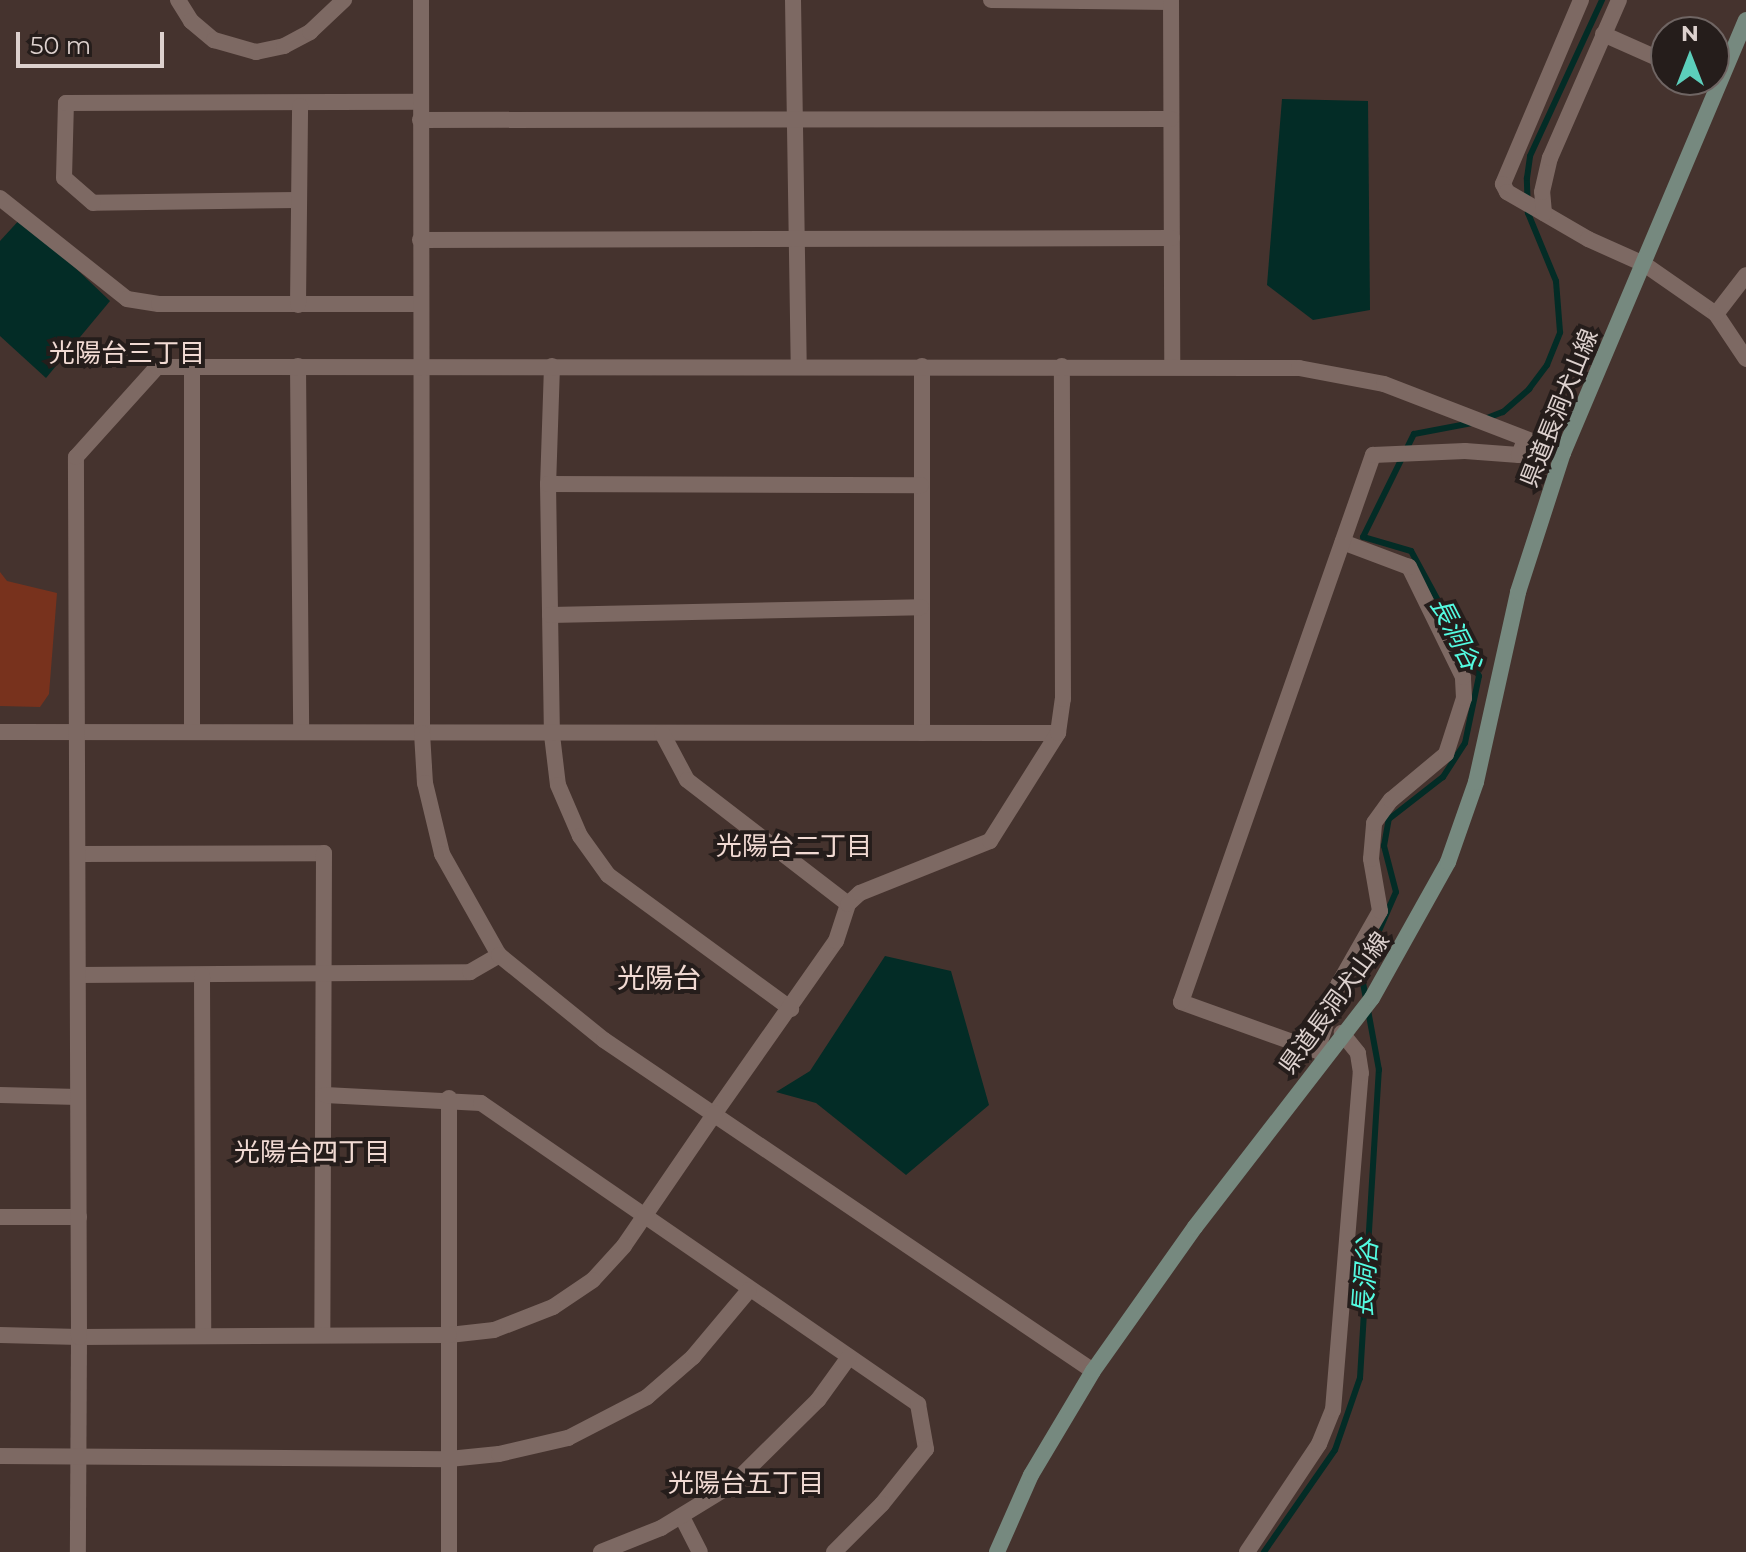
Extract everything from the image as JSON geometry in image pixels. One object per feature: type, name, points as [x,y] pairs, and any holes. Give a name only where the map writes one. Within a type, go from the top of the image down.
[{"type":"main road","name":"県道長洞犬山線","points":[[1730,51],[1746,20]]},
{"type":"main road","name":"県道長洞犬山線","points":[[997,1552],[1031,1475],[1093,1371],[1322,1052],[1372,998],[1448,862],[1476,782],[1518,592],[1563,453],[1644,264],[1708,96]]},
{"type":"street","points":[[178,0],[191,21],[214,40],[256,52],[284,46],[310,32],[344,0]]},
{"type":"street","points":[[421,0],[422,733],[425,783],[442,854],[499,955],[604,1040],[1093,1371]]},
{"type":"street","points":[[793,0],[801,240],[799,365]]},
{"type":"street","points":[[991,0],[1171,1],[1172,366]]},
{"type":"street","points":[[1581,0],[1503,184],[1540,211],[1644,264],[1716,314],[1746,359]]},
{"type":"street","points":[[1540,211],[1550,158],[1619,0]]},
{"type":"street","points":[[1603,34],[1650,55]]},
{"type":"street","points":[[297,200],[93,203],[64,178],[66,103],[300,106],[420,102]]},
{"type":"street","points":[[298,305],[300,106]]},
{"type":"street","points":[[420,120],[1171,119]]},
{"type":"street","points":[[0,198],[127,299],[298,305],[420,304]]},
{"type":"street","points":[[420,240],[1172,238]]},
{"type":"street","points":[[1716,314],[1746,275]]},
{"type":"street","points":[[78,1552],[78,854],[74,732],[76,457],[157,367],[799,365],[1299,368],[1384,384],[1563,453]]},
{"type":"street","points":[[298,366],[301,732]]},
{"type":"street","points":[[552,366],[548,484],[552,735],[558,785],[580,836],[608,875],[791,1009]]},
{"type":"street","points":[[922,366],[922,733]]},
{"type":"street","points":[[0,1335],[449,1335],[494,1330],[553,1307],[593,1280],[646,1215],[791,1009],[836,941],[848,904],[860,893],[990,841],[1058,733],[1063,699],[1062,366]]},
{"type":"street","points":[[192,367],[192,732]]},
{"type":"street","points":[[1343,542],[1409,567],[1463,677],[1464,698],[1446,754],[1391,800],[1374,823],[1371,859],[1380,911],[1338,985],[1322,1052],[1181,1002],[1373,455],[1519,455],[1525,439]]},
{"type":"street","points":[[548,484],[921,485]]},
{"type":"street","points":[[550,615],[921,607]]},
{"type":"street","points":[[0,732],[552,735],[1058,733]]},
{"type":"street","points":[[662,733],[687,780],[848,904]]},
{"type":"street","points":[[78,854],[324,853],[322,1333]]},
{"type":"street","points":[[78,975],[470,972],[499,955]]},
{"type":"street","points":[[202,975],[203,1334]]},
{"type":"street","points":[[1247,1552],[1319,1444],[1333,1410],[1361,1073],[1358,1053],[1342,1033]]},
{"type":"street","points":[[0,1095],[78,1097]]},
{"type":"street","points":[[325,1095],[449,1098],[481,1103],[511,1120],[749,1290],[918,1404],[926,1449],[882,1504],[834,1552]]},
{"type":"street","points":[[449,1098],[449,1552]]},
{"type":"street","points":[[0,1217],[79,1217]]},
{"type":"street","points":[[0,1456],[449,1459],[499,1454],[568,1438],[647,1397],[693,1357],[749,1290]]},
{"type":"street","points":[[601,1552],[682,1517],[733,1484],[818,1400],[849,1357]]},
{"type":"street","points":[[682,1517],[700,1552]]},
{"type":"shaded area","points":[[0,572],[7,581],[57,593],[49,694],[40,707],[0,706]]},
{"type":"water","points":[[1282,99],[1368,101],[1370,310],[1313,320],[1267,285]]},
{"type":"water","points":[[22,217],[110,301],[46,378],[0,336],[0,241]]},
{"type":"water","points":[[885,956],[951,971],[989,1105],[906,1175],[816,1103],[776,1092],[810,1071]]},
{"type":"waterway","name":"長洞谷","points":[[1487,418],[1503,412],[1529,389],[1547,365],[1560,332],[1556,281],[1528,213],[1527,178],[1530,156],[1602,0]]},
{"type":"waterway","name":"長洞谷","points":[[1264,1552],[1335,1450],[1360,1378],[1379,1070],[1361,972],[1396,892],[1384,846],[1389,819],[1443,777],[1465,743],[1479,676],[1411,551],[1363,537],[1414,434],[1472,423]]},
{"type":"district","name":"光陽台三丁目","points":[[127,354]]},
{"type":"district","name":"光陽台二丁目","points":[[794,847]]},
{"type":"district","name":"光陽台","points":[[659,978]]},
{"type":"district","name":"光陽台四丁目","points":[[312,1153]]},
{"type":"district","name":"光陽台五丁目","points":[[746,1484]]}]
